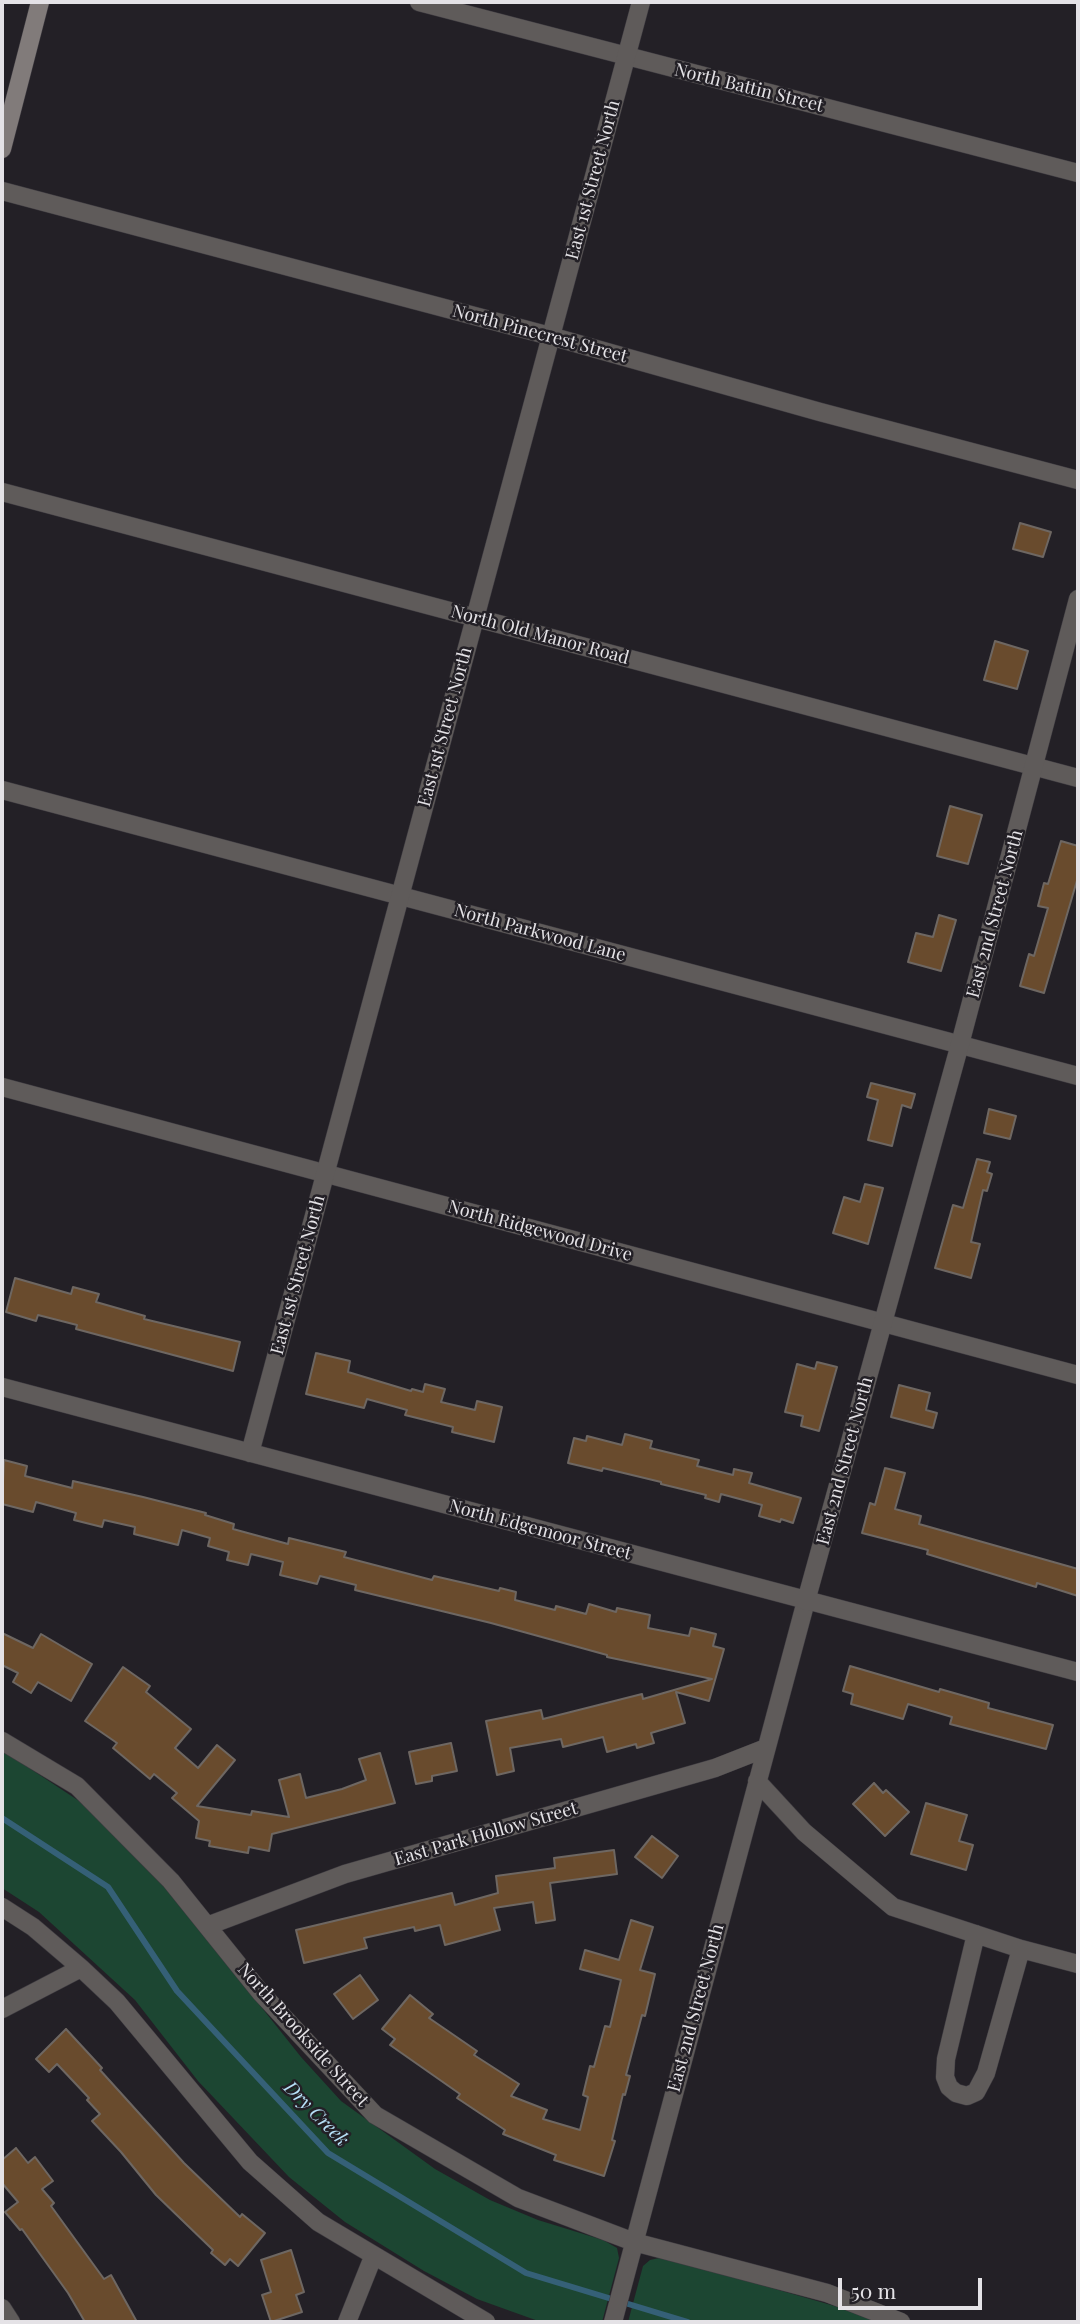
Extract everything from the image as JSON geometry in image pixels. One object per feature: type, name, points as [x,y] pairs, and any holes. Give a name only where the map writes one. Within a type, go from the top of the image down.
[{"type":"main road","points":[[2,149],[40,2]]},
{"type":"street","name":"North Battin Street","points":[[419,2],[1078,173]]},
{"type":"street","name":"East 1st Street North","points":[[250,1453],[641,2]]},
{"type":"street","name":"North Pinecrest Street","points":[[2,191],[550,336],[820,412],[1078,480]]},
{"type":"street","name":"North Old Manor Road","points":[[2,492],[1078,778]]},
{"type":"street","name":"East 2nd Street North","points":[[613,2322],[1078,599]]},
{"type":"street","name":"North Parkwood Lane","points":[[2,790],[1078,1076]]},
{"type":"street","name":"North Ridgewood Drive","points":[[2,1087],[1078,1375]]},
{"type":"street","name":"North Edgemoor Street","points":[[2,1387],[1078,1672]]},
{"type":"street","name":"North Brookside Street","points":[[2,1741],[78,1786],[171,1881],[261,1993],[375,2115],[518,2198],[634,2242],[827,2293],[901,2322]]},
{"type":"street","name":"East Park Hollow Street","points":[[207,1926],[345,1874],[715,1768],[766,1748]]},
{"type":"street","points":[[757,1781],[804,1832],[893,1907],[1021,1949],[1078,1964]]},
{"type":"street","points":[[2,1907],[33,1927],[117,2003],[250,2162],[318,2222],[486,2322]]},
{"type":"street","points":[[976,1934],[946,2059],[945,2077],[949,2087],[956,2093],[967,2096],[976,2092],[986,2073],[1021,1949]]},
{"type":"street","points":[[2,2009],[81,1968]]},
{"type":"street","points":[[347,2322],[373,2257]]},
{"type":"street","points":[[2,2308],[11,2322]]},
{"type":"green space","points":[[2,1750],[79,1801],[122,1842],[169,1891],[301,2057],[341,2101],[435,2169],[490,2200],[538,2220],[603,2240],[617,2248],[619,2258],[602,2322],[541,2322],[477,2299],[424,2271],[345,2222],[289,2177],[198,2081],[135,2000],[39,1912],[2,1888]]},
{"type":"green space","points":[[650,2260],[674,2260],[883,2322],[628,2322],[643,2266]]},
{"type":"building","points":[[1020,523],[1051,532],[1043,557],[1013,549]]},
{"type":"building","points":[[995,641],[1028,651],[1017,689],[984,680]]},
{"type":"building","points":[[950,806],[982,815],[968,864],[937,856]]},
{"type":"building","points":[[1061,841],[1078,846],[1078,877],[1044,993],[1020,986],[1029,954],[1034,956],[1048,908],[1038,906]]},
{"type":"building","points":[[939,915],[956,920],[941,971],[908,962],[916,933],[933,937]]},
{"type":"building","points":[[871,1083],[915,1094],[911,1108],[902,1105],[892,1146],[868,1140],[878,1100],[867,1097]]},
{"type":"building","points":[[989,1109],[1016,1116],[1010,1139],[984,1133]]},
{"type":"building","points":[[977,1159],[990,1162],[987,1172],[992,1174],[987,1191],[983,1190],[971,1242],[980,1244],[971,1278],[935,1268],[953,1205],[963,1208]]},
{"type":"building","points":[[865,1184],[883,1188],[868,1244],[833,1233],[844,1197],[860,1202]]},
{"type":"building","points":[[15,1278],[71,1294],[73,1287],[99,1294],[96,1302],[145,1316],[144,1319],[240,1342],[233,1371],[76,1329],[77,1325],[38,1315],[36,1321],[6,1312]]},
{"type":"building","points":[[316,1353],[350,1361],[348,1372],[411,1391],[423,1392],[425,1384],[445,1389],[441,1402],[475,1410],[477,1401],[502,1407],[494,1442],[452,1432],[453,1427],[405,1415],[407,1410],[367,1399],[364,1408],[306,1394]]},
{"type":"building","points":[[817,1362],[837,1367],[819,1431],[801,1426],[803,1416],[785,1412],[797,1364],[815,1369]]},
{"type":"building","points":[[899,1385],[930,1393],[926,1410],[937,1413],[933,1428],[891,1417]]},
{"type":"building","points":[[625,1434],[652,1441],[650,1448],[699,1460],[697,1466],[733,1475],[734,1469],[752,1473],[749,1483],[801,1498],[793,1523],[759,1516],[762,1505],[721,1494],[719,1502],[705,1498],[706,1495],[661,1482],[603,1468],[602,1471],[568,1463],[574,1438],[586,1441],[587,1436],[622,1445]]},
{"type":"building","points":[[4,1460],[27,1466],[25,1476],[72,1488],[73,1481],[206,1513],[205,1515],[234,1524],[233,1529],[288,1544],[289,1538],[346,1552],[344,1557],[432,1580],[434,1576],[499,1591],[500,1588],[516,1592],[515,1600],[555,1610],[556,1606],[586,1614],[589,1604],[616,1612],[617,1608],[650,1615],[648,1628],[689,1636],[691,1628],[716,1634],[713,1646],[724,1649],[709,1701],[676,1692],[685,1723],[651,1733],[654,1743],[637,1748],[636,1744],[607,1752],[603,1737],[563,1747],[561,1739],[510,1748],[514,1771],[497,1775],[486,1721],[541,1710],[543,1719],[642,1694],[643,1699],[712,1679],[607,1657],[491,1623],[355,1590],[356,1585],[320,1576],[317,1584],[280,1575],[283,1562],[251,1554],[248,1565],[227,1560],[229,1552],[208,1546],[210,1538],[182,1530],[178,1545],[134,1534],[135,1527],[104,1520],[102,1527],[74,1520],[76,1513],[36,1502],[33,1512],[2,1504]]},
{"type":"building","points":[[885,1468],[905,1473],[895,1509],[921,1516],[919,1524],[1078,1569],[1078,1596],[1037,1583],[1036,1587],[927,1554],[928,1550],[862,1533],[870,1503],[875,1505]]},
{"type":"building","points":[[2,1633],[33,1648],[41,1634],[92,1664],[71,1701],[38,1682],[31,1693],[13,1682],[18,1673],[2,1665]]},
{"type":"building","points":[[850,1666],[939,1692],[940,1689],[989,1703],[988,1708],[1053,1725],[1046,1749],[950,1724],[952,1717],[908,1704],[903,1719],[851,1704],[853,1694],[843,1691]]},
{"type":"building","points":[[123,1667],[150,1686],[146,1692],[191,1729],[175,1748],[198,1768],[217,1745],[235,1760],[197,1806],[251,1815],[252,1811],[289,1817],[279,1780],[300,1774],[306,1798],[342,1789],[366,1780],[359,1759],[380,1753],[395,1803],[272,1834],[269,1851],[249,1847],[248,1853],[209,1846],[210,1841],[196,1838],[199,1821],[172,1798],[177,1793],[154,1774],[150,1779],[113,1748],[117,1743],[85,1721]]},
{"type":"building","points":[[451,1743],[457,1771],[432,1776],[432,1781],[416,1784],[409,1752]]},
{"type":"building","points":[[874,1783],[883,1793],[886,1790],[909,1812],[885,1836],[853,1804]]},
{"type":"building","points":[[926,1803],[967,1815],[959,1841],[973,1845],[966,1870],[911,1854]]},
{"type":"building","points":[[652,1836],[678,1856],[662,1878],[635,1857]]},
{"type":"building","points":[[614,1850],[617,1874],[550,1883],[555,1920],[536,1923],[533,1902],[494,1908],[500,1930],[445,1945],[440,1925],[415,1931],[414,1927],[364,1938],[367,1948],[304,1963],[296,1930],[452,1893],[455,1905],[498,1893],[496,1876],[555,1868],[554,1858]]},
{"type":"building","points":[[631,1920],[653,1927],[640,1970],[655,1974],[626,2075],[630,2076],[625,2095],[623,2094],[612,2140],[615,2141],[604,2176],[554,2160],[556,2155],[503,2134],[505,2130],[457,2098],[460,2094],[390,2045],[395,2039],[382,2029],[410,1995],[433,2014],[429,2018],[477,2051],[474,2055],[519,2084],[511,2096],[547,2110],[543,2119],[580,2130],[588,2097],[583,2095],[590,2066],[594,2067],[605,2026],[610,2027],[621,1980],[580,1969],[585,1950],[619,1960]]},
{"type":"building","points":[[360,1975],[378,2000],[353,2019],[334,1994]]},
{"type":"building","points":[[66,2029],[184,2163],[240,2217],[242,2214],[265,2233],[238,2266],[230,2259],[225,2265],[211,2253],[213,2250],[156,2195],[92,2121],[100,2114],[57,2064],[49,2072],[36,2059]]},
{"type":"building","points":[[16,2148],[28,2163],[35,2157],[53,2181],[42,2189],[54,2203],[51,2206],[104,2279],[111,2275],[137,2322],[85,2322],[68,2293],[22,2229],[20,2230],[5,2212],[18,2202],[2,2183],[2,2160]]},
{"type":"building","points":[[291,2250],[304,2292],[296,2295],[302,2312],[271,2322],[262,2295],[271,2292],[261,2260]]},
{"type":"waterway","name":"Dry Creek","points":[[2,1818],[108,1887],[177,1991],[328,2153],[526,2273],[688,2322]]}]
